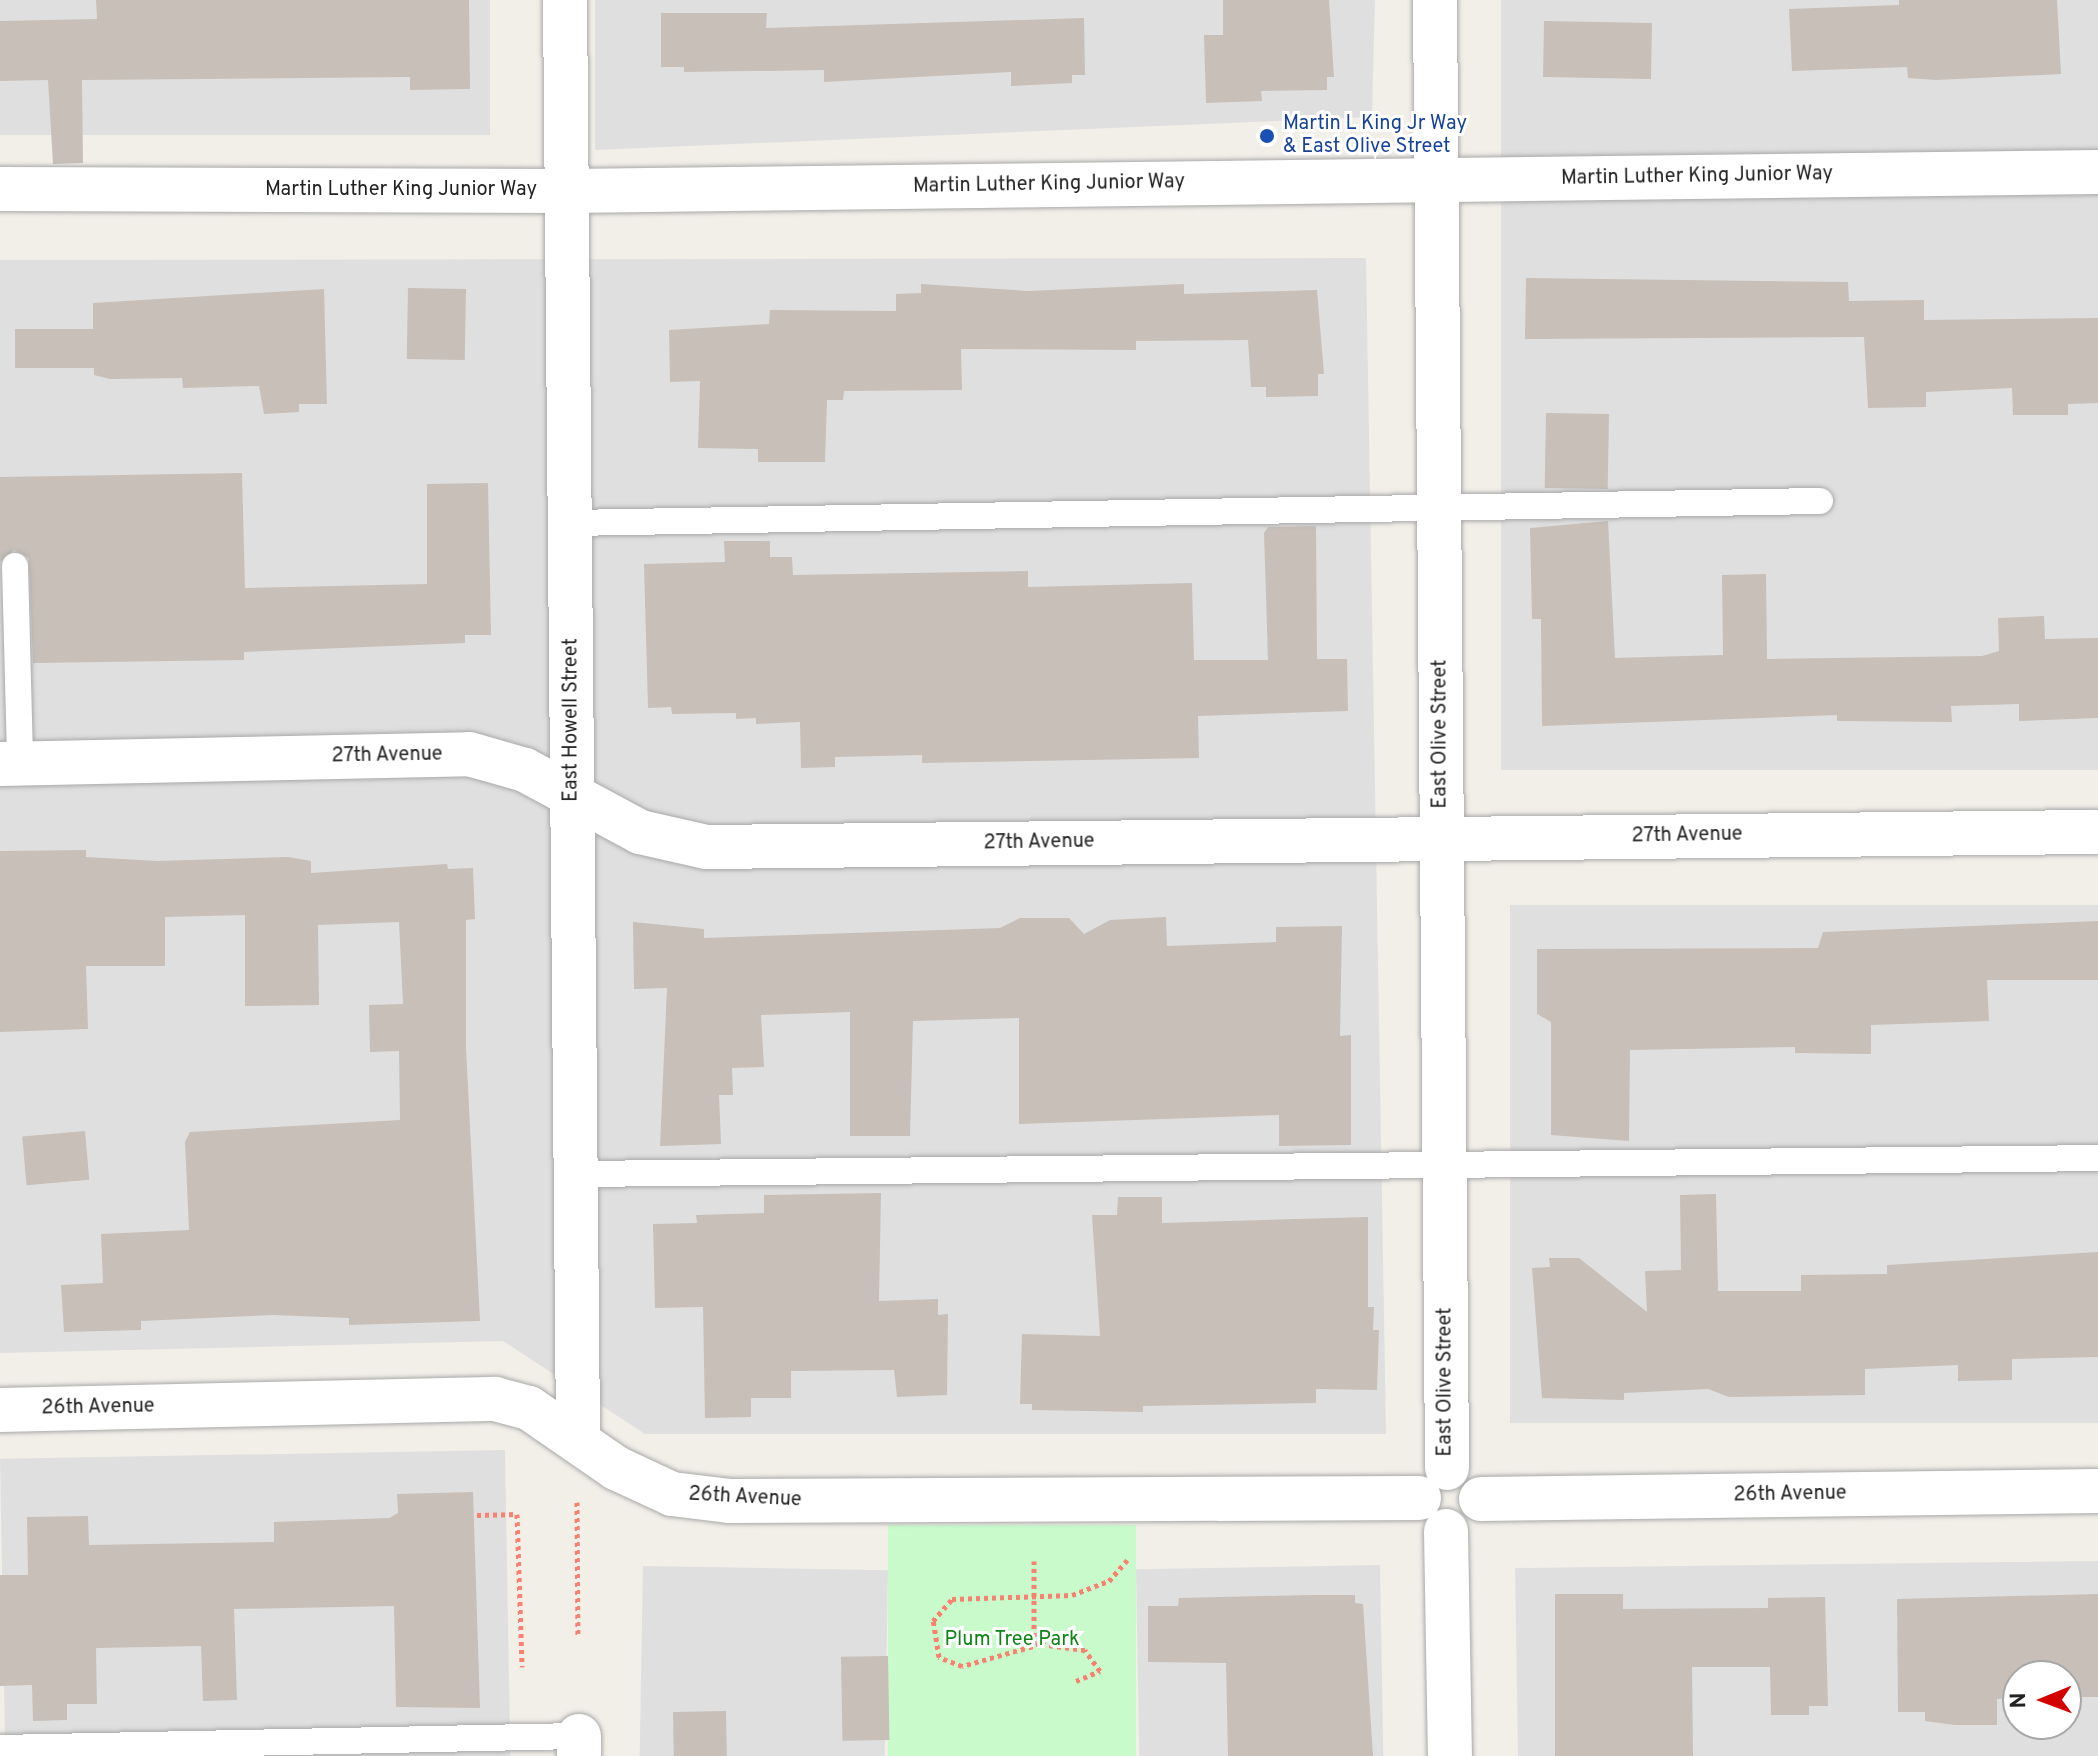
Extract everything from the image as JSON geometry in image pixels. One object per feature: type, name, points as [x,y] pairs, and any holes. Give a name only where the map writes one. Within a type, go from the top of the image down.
[{"type":"street","name":"East Howell Street","points":[[565,0],[578,1174],[578,1441]]},
{"type":"street","name":"East Olive Street","points":[[1433,1483],[1446,1166],[1435,0]]},
{"type":"street","name":"Martin Luther King Junior Way","points":[[0,189],[567,191],[2098,172]]},
{"type":"street","name":"27th Avenue","points":[[10,764],[469,754],[525,770],[640,832],[706,847],[2098,832]]},
{"type":"street","name":"26th Avenue","points":[[0,1410],[495,1399],[529,1408],[578,1441],[672,1494],[729,1501],[1433,1483]]},
{"type":"street","points":[[1472,1476],[1481,1499],[1472,1523],[1446,1531],[1426,1521],[1433,1483],[1472,1476]]},
{"type":"street","name":"26th Avenue","points":[[1481,1499],[2098,1491]]},
{"type":"street","points":[[1446,1531],[1450,1756]]},
{"type":"lane","points":[[570,523],[1440,511],[1820,501]]},
{"type":"lane","points":[[10,764],[15,566]]},
{"type":"lane","points":[[578,1174],[2098,1158]]},
{"type":"lane","points":[[0,1748],[579,1746]]},
{"type":"path","points":[[577,1502],[578,1635]]},
{"type":"path","points":[[477,1515],[517,1514],[522,1667]]},
{"type":"path","points":[[1076,1681],[1100,1671],[1085,1650],[1060,1642],[962,1666],[939,1657],[932,1637],[933,1621],[952,1599],[1072,1595],[1109,1581],[1127,1560]]},
{"type":"path","points":[[1034,1561],[1034,1646]]},
{"type":"shaded area","points":[[0,0],[490,0],[490,135],[0,135]]},
{"type":"shaded area","points":[[595,0],[1375,0],[1372,117],[595,150]]},
{"type":"shaded area","points":[[1501,0],[2098,0],[2098,770],[1501,770]]},
{"type":"shaded area","points":[[1366,258],[1386,1434],[645,1434],[503,1341],[0,1353],[0,260]]},
{"type":"shaded area","points":[[1510,905],[2098,905],[2098,1423],[1510,1423]]},
{"type":"shaded area","points":[[505,1450],[510,1756],[5,1756],[0,1459]]},
{"type":"shaded area","points":[[2098,1561],[2098,1756],[1518,1756],[1515,1568]]},
{"type":"shaded area","points":[[1380,1565],[1383,1756],[1139,1756],[1136,1569]]},
{"type":"shaded area","points":[[643,1566],[888,1570],[885,1756],[640,1756]]},
{"type":"green space","name":"Plum Tree Park","points":[[888,1525],[1136,1525],[1136,1756],[888,1756]]},
{"type":"building","points":[[96,0],[469,0],[470,89],[410,90],[410,77],[82,80],[83,163],[53,164],[48,80],[0,81],[0,21],[97,19]]},
{"type":"building","points":[[1223,0],[1329,0],[1334,77],[1327,77],[1327,90],[1261,91],[1262,101],[1206,103],[1204,35],[1223,35]]},
{"type":"building","points":[[1899,0],[2057,0],[2061,74],[1936,80],[1908,78],[1907,67],[1792,71],[1789,9],[1899,5]]},
{"type":"building","points":[[661,13],[767,13],[766,28],[1084,18],[1085,75],[1072,75],[1072,83],[1011,86],[1011,72],[824,82],[824,70],[684,72],[684,67],[661,67]]},
{"type":"building","points":[[1544,21],[1652,23],[1651,79],[1543,77]]},
{"type":"building","points":[[1526,278],[1848,282],[1849,301],[1924,300],[1924,320],[2098,318],[2098,403],[2068,404],[2068,415],[2013,415],[2012,388],[1926,392],[1926,407],[1868,408],[1864,337],[1525,339]]},
{"type":"building","points":[[921,284],[1029,291],[1184,284],[1184,294],[1317,290],[1324,374],[1318,374],[1318,396],[1266,397],[1266,387],[1251,387],[1248,340],[1136,341],[1136,350],[961,349],[962,390],[844,391],[843,400],[827,400],[825,462],[758,462],[758,449],[698,448],[700,381],[670,382],[669,330],[769,324],[770,310],[896,311],[896,294],[921,293]]},
{"type":"building","points":[[408,288],[466,289],[465,360],[407,359]]},
{"type":"building","points":[[324,289],[327,404],[299,404],[299,412],[264,414],[259,386],[183,388],[182,378],[110,379],[94,375],[94,368],[15,368],[15,329],[93,329],[93,303]]},
{"type":"building","points":[[1546,413],[1609,414],[1608,489],[1545,488]]},
{"type":"building","points":[[242,473],[245,588],[427,584],[427,484],[488,483],[491,635],[465,635],[465,643],[244,652],[244,660],[33,663],[29,558],[14,550],[0,562],[0,477]]},
{"type":"building","points":[[1608,521],[1615,658],[1723,655],[1722,575],[1766,574],[1767,659],[1982,656],[1999,651],[1998,618],[2044,616],[2045,639],[2098,638],[2098,718],[2019,721],[2019,704],[1951,706],[1952,722],[1837,721],[1837,715],[1542,726],[1541,619],[1532,619],[1530,528]]},
{"type":"building","points":[[1316,526],[1317,659],[1347,659],[1348,711],[1198,716],[1199,758],[922,763],[922,755],[835,757],[835,767],[801,768],[800,722],[756,724],[756,718],[736,719],[736,713],[672,714],[671,707],[648,708],[644,564],[725,562],[724,541],[770,541],[770,557],[792,557],[793,575],[1028,571],[1028,587],[1192,583],[1194,660],[1268,660],[1264,533],[1268,527]]},
{"type":"building","points":[[86,850],[86,857],[157,861],[288,857],[311,861],[311,873],[447,864],[448,869],[473,868],[475,919],[466,920],[466,1048],[480,1321],[349,1325],[349,1318],[273,1315],[141,1321],[141,1330],[64,1332],[61,1285],[103,1283],[101,1234],[189,1230],[185,1142],[190,1132],[400,1120],[399,1051],[370,1052],[369,1005],[403,1004],[399,922],[318,925],[319,1005],[245,1006],[245,915],[165,917],[165,966],[86,966],[88,1029],[0,1032],[0,851]]},
{"type":"building","points":[[1166,917],[1167,946],[1276,942],[1276,927],[1342,926],[1340,1036],[1351,1035],[1351,1145],[1279,1146],[1279,1115],[1019,1124],[1019,1018],[913,1021],[910,1136],[850,1136],[850,1012],[761,1015],[764,1067],[732,1068],[733,1095],[719,1095],[721,1144],[660,1146],[667,988],[634,989],[633,922],[704,929],[704,938],[1000,928],[1020,918],[1069,918],[1084,934],[1110,920]]},
{"type":"building","points":[[2098,921],[2098,980],[1987,980],[1989,1021],[1871,1025],[1871,1054],[1795,1053],[1795,1047],[1630,1050],[1629,1141],[1551,1135],[1551,1022],[1537,1014],[1537,949],[1818,948],[1823,932]]},
{"type":"building","points":[[85,1131],[89,1180],[27,1185],[22,1136]]},
{"type":"building","points":[[881,1193],[879,1301],[938,1299],[938,1315],[948,1314],[947,1395],[897,1397],[894,1370],[791,1371],[791,1398],[751,1398],[751,1417],[705,1418],[703,1307],[655,1308],[653,1224],[697,1223],[696,1215],[764,1213],[764,1195]]},
{"type":"building","points":[[1716,1194],[1718,1291],[1801,1291],[1801,1275],[1887,1274],[1887,1265],[2098,1252],[2098,1357],[2012,1359],[2012,1380],[1958,1381],[1958,1365],[1865,1369],[1865,1395],[1729,1397],[1708,1389],[1624,1393],[1624,1400],[1542,1398],[1532,1268],[1550,1267],[1549,1258],[1579,1258],[1647,1312],[1645,1271],[1681,1270],[1680,1195]]},
{"type":"building","points":[[1118,1197],[1162,1197],[1162,1223],[1368,1217],[1368,1307],[1374,1307],[1373,1330],[1379,1330],[1377,1390],[1316,1389],[1316,1403],[1143,1406],[1143,1412],[1032,1410],[1032,1404],[1020,1404],[1022,1334],[1100,1336],[1092,1215],[1117,1215]]},
{"type":"building","points":[[473,1492],[480,1708],[396,1707],[394,1606],[234,1609],[237,1700],[203,1701],[201,1646],[96,1648],[97,1704],[67,1704],[67,1720],[33,1721],[32,1685],[0,1686],[0,1575],[28,1575],[27,1517],[88,1516],[89,1545],[274,1542],[274,1522],[389,1518],[398,1513],[397,1494]]},
{"type":"building","points":[[1555,1594],[1623,1594],[1623,1609],[1768,1608],[1768,1598],[1825,1597],[1828,1706],[1809,1706],[1809,1715],[1771,1715],[1770,1667],[1692,1667],[1693,1756],[1555,1756]]},
{"type":"building","points":[[2098,1594],[2098,1697],[2082,1697],[2082,1660],[2002,1660],[2002,1699],[1997,1699],[1997,1725],[1955,1725],[1925,1721],[1925,1712],[1898,1712],[1897,1599]]},
{"type":"building","points":[[1355,1595],[1355,1603],[1363,1604],[1373,1756],[1228,1756],[1226,1663],[1148,1662],[1148,1606],[1178,1606],[1179,1598]]},
{"type":"building","points":[[888,1656],[889,1740],[842,1741],[841,1657]]},
{"type":"building","points":[[726,1711],[727,1756],[674,1756],[673,1712]]},
{"type":"place","name":"Martin L King Jr Way & East Olive Street","points":[[1267,136]]}]
